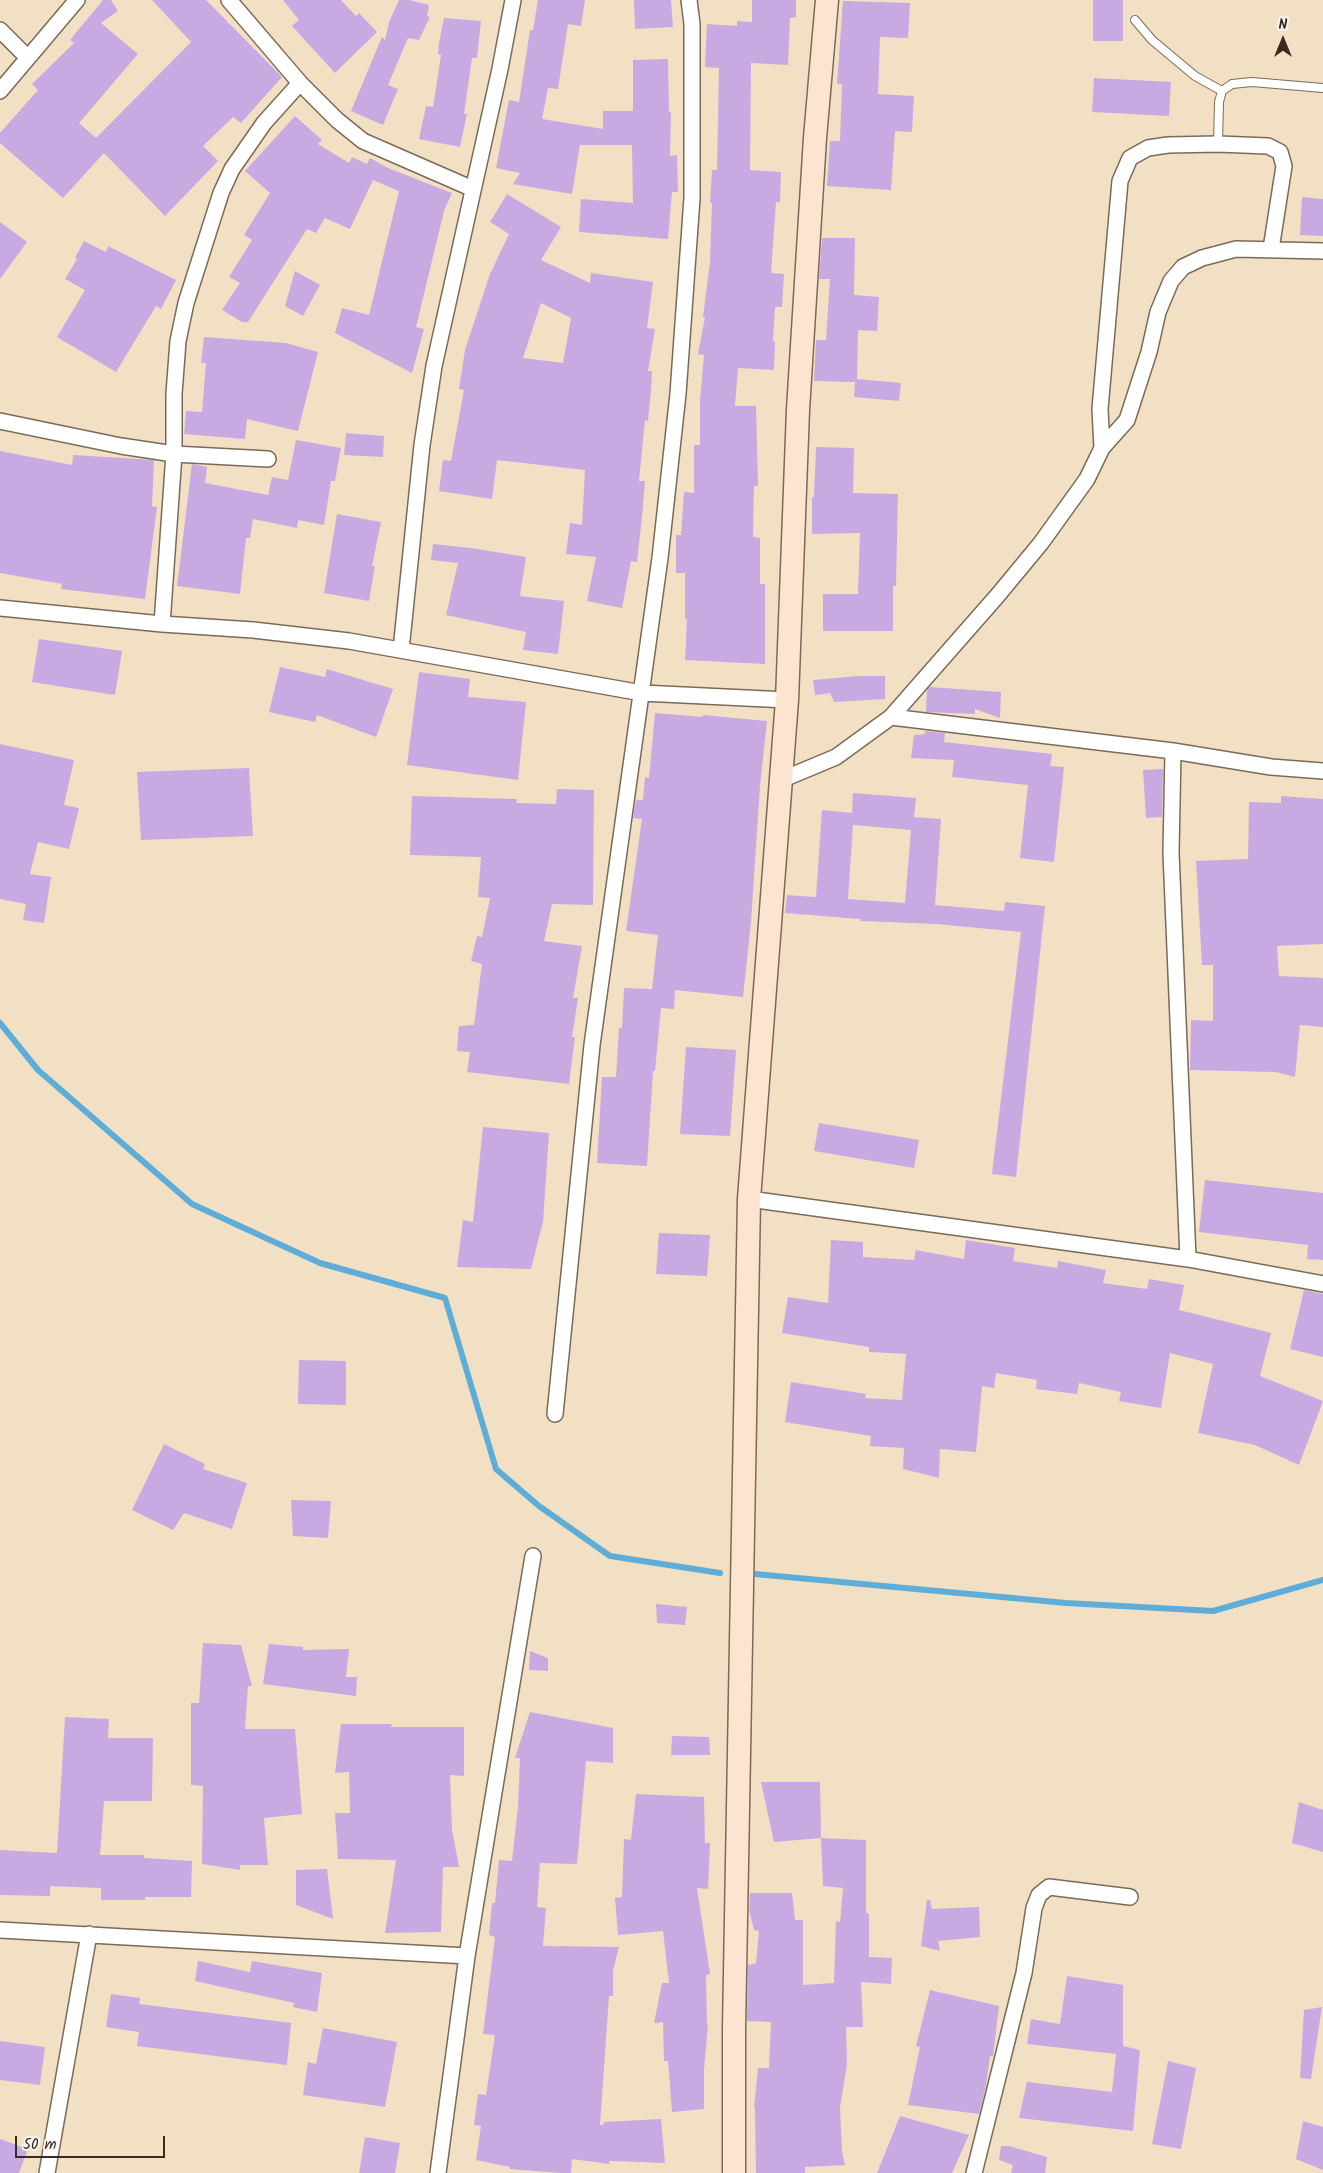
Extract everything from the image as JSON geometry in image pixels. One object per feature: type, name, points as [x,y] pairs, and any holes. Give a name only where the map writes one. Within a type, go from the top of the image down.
[{"type":"street","points":[[0,91],[77,0]]},
{"type":"street","points":[[229,0],[300,83],[337,120],[363,141],[473,189]]},
{"type":"street","points":[[400,650],[422,445],[434,366],[500,69],[513,0]]},
{"type":"street","points":[[555,1414],[592,1045],[660,558],[677,403],[688,272],[692,179],[692,24],[689,0]]},
{"type":"street","points":[[734,2173],[734,2029],[749,1199],[787,700],[798,410],[814,138],[826,0]]},
{"type":"street","points":[[0,30],[27,57]]},
{"type":"street","points":[[162,624],[174,454],[174,394],[178,340],[195,271],[221,193],[232,169],[244,149],[264,123],[300,83]]},
{"type":"street","points":[[1102,448],[1100,409],[1120,181],[1130,158],[1148,148],[1218,144],[1268,146],[1280,152],[1284,166],[1271,249]]},
{"type":"street","points":[[781,780],[836,757],[891,717],[1040,543],[1087,479],[1102,448],[1127,420],[1150,352],[1158,312],[1171,281],[1183,267],[1202,258],[1236,249],[1323,251]]},
{"type":"street","points":[[0,421],[121,446],[174,454],[268,459]]},
{"type":"street","points":[[0,608],[110,617],[162,624],[253,630],[349,641],[642,693],[787,700]]},
{"type":"street","points":[[891,717],[1173,752],[1272,767],[1323,771]]},
{"type":"street","points":[[1173,752],[1171,853],[1188,1259]]},
{"type":"street","points":[[749,1199],[1188,1259],[1323,1284]]},
{"type":"street","points":[[438,2173],[467,1956],[533,1556]]},
{"type":"street","points":[[974,2173],[1024,1973],[1034,1908],[1039,1895],[1050,1887],[1130,1897]]},
{"type":"street","points":[[0,1930],[467,1956]]},
{"type":"street","points":[[47,2173],[89,1934]]},
{"type":"lane","points":[[1135,20],[1152,40],[1195,76],[1222,91]]},
{"type":"lane","points":[[1218,144],[1219,102],[1222,91],[1232,84],[1252,82],[1323,88]]},
{"type":"building","points":[[103,0],[111,0],[118,11],[101,23],[138,54],[79,123],[96,138],[191,42],[152,0],[206,0],[282,77],[241,123],[233,117],[203,146],[218,161],[165,216],[104,153],[63,198],[0,143],[0,133],[38,90],[32,84],[74,43],[70,40]]},
{"type":"building","points":[[283,0],[341,0],[356,16],[359,13],[377,32],[335,73],[292,26],[299,20]]},
{"type":"building","points":[[399,0],[410,0],[429,5],[427,16],[430,17],[419,40],[408,38],[388,85],[398,89],[383,125],[351,111],[382,37],[385,40],[389,22]]},
{"type":"building","points":[[538,0],[585,0],[581,26],[568,24],[558,89],[548,88],[542,119],[603,129],[603,111],[633,111],[633,60],[668,59],[669,112],[671,112],[670,156],[677,155],[678,192],[672,192],[668,239],[579,232],[581,199],[633,203],[632,145],[580,145],[572,194],[513,184],[520,173],[496,168],[509,100],[519,102],[530,30],[533,30]]},
{"type":"building","points":[[634,0],[671,0],[673,27],[635,29]]},
{"type":"building","points":[[752,0],[796,0],[796,17],[790,18],[788,65],[751,63],[750,170],[781,172],[780,202],[776,202],[771,273],[784,274],[782,307],[775,307],[774,370],[738,368],[735,406],[756,406],[758,486],[754,486],[753,537],[760,538],[760,584],[765,584],[765,664],[685,660],[687,619],[685,619],[685,573],[676,573],[676,535],[681,535],[684,492],[694,493],[694,445],[700,445],[700,400],[704,355],[698,354],[705,317],[703,317],[710,262],[712,170],[717,170],[719,68],[705,67],[707,24],[737,26],[737,21],[752,22]]},
{"type":"building","points":[[1093,0],[1123,0],[1123,41],[1093,41]]},
{"type":"building","points":[[843,1],[910,3],[908,38],[880,37],[878,94],[914,96],[912,132],[895,131],[891,190],[827,186],[830,141],[840,141],[842,84],[837,84]]},
{"type":"building","points":[[444,18],[481,21],[477,58],[472,58],[464,114],[467,114],[460,147],[419,139],[426,106],[433,107],[441,55],[438,54],[439,43]]},
{"type":"building","points":[[1094,78],[1171,82],[1169,116],[1092,112]]},
{"type":"building","points":[[295,116],[322,140],[318,144],[349,163],[352,157],[367,164],[370,158],[388,168],[452,193],[444,211],[416,327],[424,329],[412,373],[335,333],[342,308],[369,315],[399,191],[373,180],[350,229],[325,218],[316,233],[307,229],[248,322],[242,322],[222,310],[240,283],[229,277],[252,240],[244,235],[270,193],[245,171]]},
{"type":"building","points":[[507,194],[561,227],[541,260],[590,283],[591,273],[653,282],[647,328],[655,329],[648,371],[652,371],[651,390],[648,421],[645,420],[639,481],[645,481],[642,517],[637,562],[631,561],[622,608],[587,601],[596,557],[566,554],[570,523],[582,525],[585,470],[497,460],[492,499],[439,491],[443,460],[451,461],[464,390],[459,389],[465,350],[490,274],[509,234],[490,222]],"holes":[[[541,303],[571,318],[563,363],[523,358]]]},
{"type":"building","points":[[1302,197],[1323,199],[1323,236],[1300,235]]},
{"type":"building","points":[[0,222],[27,242],[0,279]]},
{"type":"building","points":[[822,238],[855,238],[854,295],[879,297],[877,331],[858,330],[857,379],[901,383],[899,401],[854,397],[855,382],[814,381],[816,340],[826,340],[830,279],[819,279]]},
{"type":"building","points":[[84,241],[106,252],[108,246],[176,280],[161,309],[156,306],[116,372],[57,337],[85,290],[65,279],[77,259],[75,258]]},
{"type":"building","points":[[295,271],[320,285],[303,316],[285,306]]},
{"type":"building","points":[[204,337],[286,343],[318,352],[298,431],[247,419],[245,439],[184,434],[186,411],[202,412],[206,363],[201,363]]},
{"type":"building","points":[[346,433],[384,436],[383,457],[344,455]]},
{"type":"building","points":[[296,440],[341,448],[335,481],[331,481],[324,525],[298,520],[297,528],[253,519],[250,538],[246,538],[240,594],[177,586],[192,464],[207,467],[205,483],[268,495],[272,477],[288,480]]},
{"type":"building","points":[[816,447],[854,448],[853,493],[898,494],[896,586],[893,586],[893,631],[823,631],[823,594],[858,594],[860,533],[812,534],[812,497],[814,497]]},
{"type":"building","points":[[0,451],[72,465],[73,455],[154,460],[152,506],[157,507],[145,599],[61,589],[62,584],[0,573]]},
{"type":"building","points":[[337,514],[381,522],[372,566],[375,566],[369,601],[324,593]]},
{"type":"building","points":[[433,544],[526,557],[520,596],[564,601],[558,654],[523,650],[526,632],[446,615],[458,563],[431,560]]},
{"type":"building","points":[[39,639],[122,651],[115,695],[32,682]]},
{"type":"building","points":[[280,667],[325,677],[327,669],[393,689],[376,737],[317,715],[315,722],[269,712]]},
{"type":"building","points":[[419,672],[470,679],[468,697],[526,702],[518,780],[407,765]]},
{"type":"building","points":[[857,676],[885,676],[885,699],[834,702],[830,693],[815,695],[813,680]]},
{"type":"building","points":[[930,687],[1001,692],[1000,718],[975,709],[975,714],[926,712],[927,690]]},
{"type":"building","points":[[655,713],[767,721],[743,997],[675,990],[674,1009],[661,1008],[655,1071],[653,1071],[647,1166],[597,1163],[602,1077],[616,1077],[619,1028],[622,1028],[624,988],[652,989],[658,935],[626,931],[642,819],[633,818],[636,800],[643,800],[645,777],[649,778]]},
{"type":"building","points":[[925,731],[945,733],[944,742],[1052,754],[1050,766],[1064,767],[1054,862],[1020,858],[1028,785],[952,777],[954,760],[911,758],[914,735],[925,734]]},
{"type":"building","points":[[0,744],[74,760],[64,805],[79,808],[69,849],[38,842],[30,874],[51,877],[44,923],[23,920],[26,904],[0,899]]},
{"type":"building","points":[[249,768],[253,836],[141,840],[137,772]]},
{"type":"building","points":[[1163,769],[1162,817],[1146,818],[1143,770]]},
{"type":"building","points":[[557,789],[594,790],[593,905],[552,904],[544,941],[582,946],[573,998],[578,998],[572,1037],[575,1037],[569,1084],[467,1072],[470,1052],[457,1051],[459,1026],[474,1025],[482,964],[471,961],[477,936],[482,937],[490,898],[478,897],[481,857],[410,855],[412,796],[517,799],[516,803],[556,804]]},
{"type":"building","points":[[853,793],[916,798],[914,817],[941,819],[935,905],[1004,911],[1005,902],[1045,906],[1016,1177],[992,1174],[1021,932],[936,924],[860,921],[860,919],[785,913],[787,895],[816,897],[822,810],[852,813]],"holes":[[[853,825],[911,830],[905,903],[848,899]]]},
{"type":"building","points":[[1281,796],[1323,799],[1323,944],[1277,946],[1279,976],[1323,978],[1323,1027],[1300,1025],[1295,1077],[1275,1072],[1190,1070],[1191,1020],[1213,1021],[1213,965],[1202,965],[1196,861],[1248,859],[1249,802],[1281,803]]},
{"type":"building","points":[[686,1047],[736,1050],[730,1136],[680,1134]]},
{"type":"building","points":[[819,1123],[919,1140],[914,1168],[814,1151]]},
{"type":"building","points":[[483,1127],[549,1133],[543,1222],[531,1269],[457,1267],[463,1220],[473,1222]]},
{"type":"building","points":[[1205,1180],[1323,1193],[1323,1260],[1307,1259],[1308,1245],[1199,1232]]},
{"type":"building","points":[[659,1233],[710,1235],[707,1276],[656,1274]]},
{"type":"building","points":[[831,1240],[863,1242],[863,1257],[914,1260],[916,1250],[964,1259],[966,1240],[1015,1248],[1013,1261],[1057,1268],[1058,1261],[1106,1270],[1103,1283],[1147,1289],[1149,1279],[1184,1285],[1179,1310],[1271,1333],[1260,1376],[1323,1401],[1299,1465],[1255,1445],[1198,1433],[1213,1364],[1170,1353],[1161,1408],[1119,1401],[1121,1392],[1079,1383],[1077,1394],[1036,1389],[1037,1380],[996,1373],[994,1388],[982,1386],[976,1452],[940,1449],[939,1478],[903,1469],[904,1448],[870,1446],[871,1436],[785,1422],[791,1382],[866,1394],[865,1398],[902,1400],[906,1354],[869,1352],[869,1347],[782,1333],[788,1297],[828,1303]]},
{"type":"building","points":[[1304,1290],[1323,1294],[1323,1357],[1290,1349]]},
{"type":"building","points":[[299,1360],[346,1361],[346,1405],[298,1404]]},
{"type":"building","points":[[164,1444],[205,1464],[203,1469],[247,1483],[232,1529],[184,1513],[173,1530],[132,1510]]},
{"type":"building","points":[[291,1500],[331,1501],[328,1538],[293,1536]]},
{"type":"building","points":[[656,1604],[687,1607],[685,1625],[657,1623]]},
{"type":"building","points":[[203,1643],[241,1645],[252,1686],[248,1686],[245,1729],[295,1729],[302,1814],[264,1818],[268,1865],[240,1865],[240,1870],[202,1864],[203,1786],[191,1785],[191,1703],[199,1703]]},
{"type":"building","points":[[269,1644],[303,1647],[303,1650],[349,1649],[346,1677],[357,1677],[356,1696],[263,1684]]},
{"type":"building","points":[[530,1651],[548,1658],[548,1671],[529,1670]]},
{"type":"building","points":[[530,1712],[613,1728],[613,1763],[586,1761],[577,1864],[540,1863],[537,1907],[546,1908],[543,1946],[619,1947],[613,1971],[613,1996],[609,1996],[600,2125],[603,2125],[604,2122],[661,2119],[665,2163],[609,2161],[609,2164],[572,2159],[571,2173],[561,2173],[510,2169],[510,2167],[476,2160],[481,2126],[474,2125],[478,2094],[486,2095],[495,2035],[483,2034],[495,1937],[489,1935],[492,1903],[495,1903],[499,1860],[512,1861],[518,1806],[520,1758],[515,1758]]},
{"type":"building","points":[[65,1717],[109,1719],[108,1738],[153,1738],[152,1801],[104,1801],[100,1855],[144,1855],[144,1858],[192,1861],[191,1897],[145,1897],[145,1900],[101,1900],[101,1888],[50,1886],[50,1896],[0,1895],[0,1850],[57,1853]]},
{"type":"building","points":[[341,1724],[392,1724],[391,1727],[464,1727],[464,1776],[450,1775],[452,1830],[459,1867],[443,1867],[441,1932],[385,1933],[396,1860],[338,1859],[335,1813],[350,1813],[349,1772],[335,1773]]},
{"type":"building","points":[[672,1736],[709,1737],[710,1755],[671,1755]]},
{"type":"building","points":[[761,1782],[820,1782],[821,1838],[774,1842]]},
{"type":"building","points":[[636,1794],[704,1797],[705,1843],[710,1843],[708,1889],[697,1888],[710,1974],[706,1975],[708,2025],[704,2070],[704,2109],[672,2112],[668,2061],[664,2061],[663,2022],[654,2023],[662,1983],[669,1983],[663,1931],[618,1935],[615,1898],[622,1897],[624,1839],[631,1840]]},
{"type":"building","points":[[1299,1802],[1323,1810],[1323,1852],[1292,1843]]},
{"type":"building","points":[[821,1838],[866,1840],[866,1913],[869,1914],[869,1957],[892,1958],[891,1984],[861,1982],[863,2027],[846,2027],[847,2064],[840,2108],[842,2152],[845,2165],[805,2167],[805,2173],[756,2173],[754,2108],[758,2068],[769,2068],[771,2022],[747,2021],[748,1965],[756,1963],[759,1931],[754,1930],[749,1910],[750,1893],[792,1893],[795,1920],[803,1920],[803,1985],[834,1983],[836,1921],[840,1922],[843,1888],[823,1886]]},
{"type":"building","points":[[327,1869],[333,1919],[296,1905],[296,1870]]},
{"type":"building","points":[[927,1900],[930,1900],[932,1909],[979,1907],[980,1937],[938,1941],[940,1951],[921,1946]]},
{"type":"building","points":[[198,1961],[250,1972],[252,1961],[322,1973],[317,2012],[293,2007],[294,2003],[195,1981]]},
{"type":"building","points":[[1067,1976],[1123,1985],[1123,2046],[1140,2050],[1133,2131],[1019,2118],[1027,2082],[1112,2092],[1116,2054],[1027,2044],[1031,2019],[1060,2024]]},
{"type":"building","points":[[930,1990],[999,2006],[993,2056],[990,2056],[979,2114],[908,2105],[920,2047],[916,2046]]},
{"type":"building","points":[[111,1994],[140,1998],[139,2004],[291,2023],[287,2065],[137,2046],[139,2032],[106,2027]]},
{"type":"building","points":[[1322,2007],[1311,2079],[1300,2078],[1304,2010]]},
{"type":"building","points":[[323,2028],[397,2042],[385,2107],[303,2095],[308,2062],[316,2064]]},
{"type":"building","points":[[0,2041],[45,2047],[40,2085],[0,2080]]},
{"type":"building","points":[[1168,2061],[1196,2068],[1181,2149],[1152,2144]]},
{"type":"building","points":[[900,2116],[969,2135],[952,2173],[877,2173]]},
{"type":"building","points":[[1303,2121],[1323,2127],[1323,2170],[1296,2159]]},
{"type":"building","points":[[365,2137],[400,2143],[395,2173],[359,2173]]},
{"type":"building","points":[[0,2139],[28,2149],[19,2173],[0,2173]]},
{"type":"building","points":[[1001,2146],[1009,2146],[1047,2157],[1045,2173],[1011,2173],[1013,2165],[999,2160]]},
{"type":"waterway","points":[[0,1023],[38,1070],[192,1204],[320,1263],[445,1298],[496,1469],[539,1506],[610,1556],[720,1573]]},
{"type":"waterway","points":[[755,1574],[1066,1603],[1213,1611],[1323,1580]]}]
